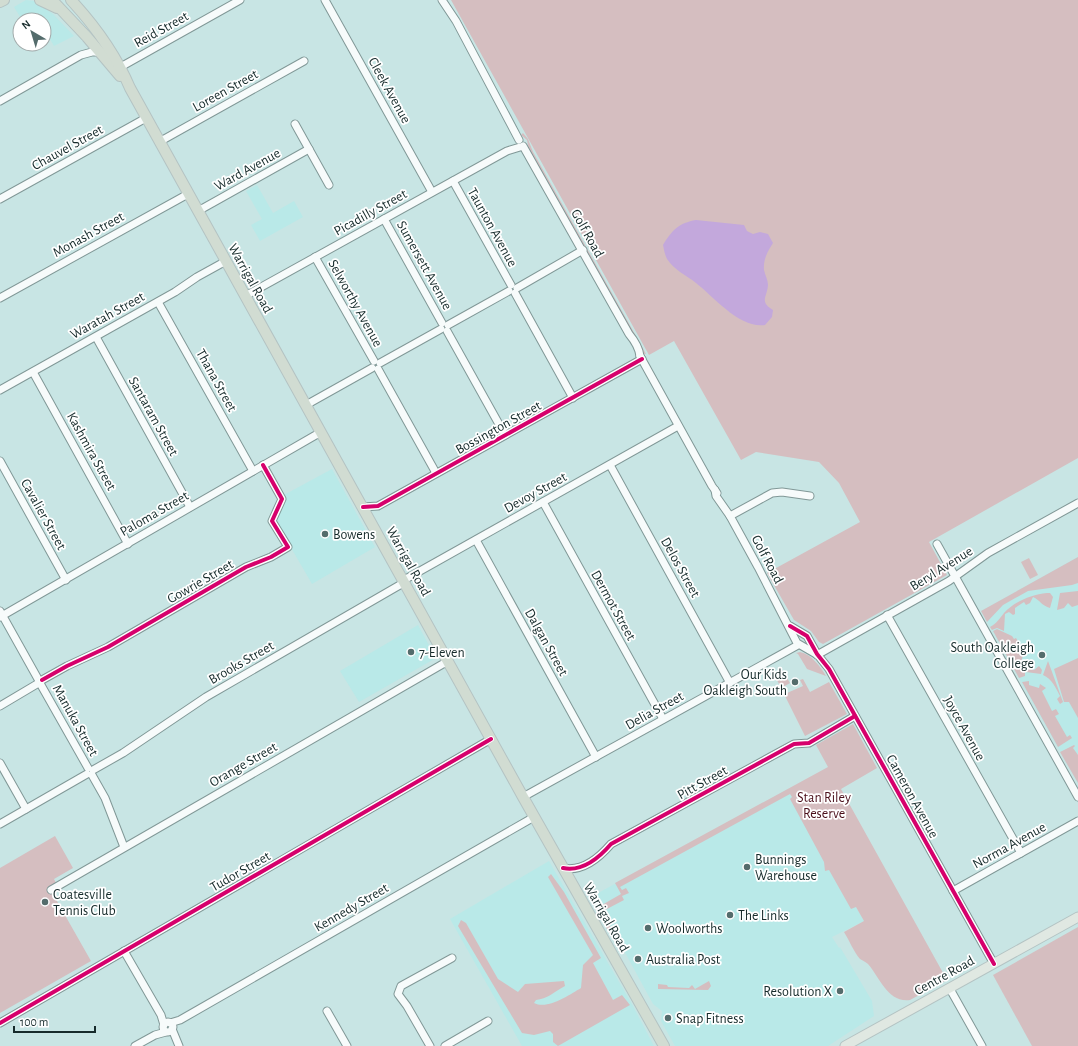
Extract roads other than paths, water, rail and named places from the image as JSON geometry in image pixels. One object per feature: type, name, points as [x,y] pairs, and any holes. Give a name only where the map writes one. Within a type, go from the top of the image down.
[{"type":"highway","points":[[0,2],[4,0]]},
{"type":"highway","points":[[40,0],[62,11]]},
{"type":"highway","name":"Warrigal Road","points":[[52,0],[100,52],[118,68]]},
{"type":"highway","name":"Warrigal Road","points":[[71,0],[93,24],[130,88],[534,817],[664,1046]]},
{"type":"main road","name":"Centre Road","points":[[845,1046],[1078,917]]},
{"type":"street","name":"Reid Street","points":[[118,68],[240,0]]},
{"type":"street","name":"Cleek Avenue","points":[[325,0],[432,192]]},
{"type":"street","name":"Golf Road","points":[[442,0],[453,23],[463,35],[520,143],[639,351],[641,358],[678,426],[715,490],[722,499],[723,505],[799,644]]},
{"type":"street","points":[[0,100],[81,55],[87,50],[87,37]]},
{"type":"street","points":[[81,55],[92,52],[100,52]]},
{"type":"street","name":"Loreen Street","points":[[159,142],[304,61]]},
{"type":"street","name":"Chauvel Street","points":[[0,199],[146,118]]},
{"type":"street","points":[[295,124],[329,185]]},
{"type":"street","name":"Picadilly Street","points":[[245,296],[520,143]]},
{"type":"street","name":"Ward Avenue","points":[[198,211],[309,150]]},
{"type":"street","name":"Taunton Avenue","points":[[453,181],[573,398]]},
{"type":"street","name":"Monash Street","points":[[0,298],[188,194]]},
{"type":"street","name":"Sumersett Avenue","points":[[384,219],[505,435]]},
{"type":"street","points":[[306,405],[582,250]]},
{"type":"street","name":"Selworthy Avenue","points":[[315,257],[436,474]]},
{"type":"street","name":"Waratah Street","points":[[0,390],[158,302],[226,261]]},
{"type":"street","name":"Thana Street","points":[[158,302],[253,471]]},
{"type":"street","name":"Santaram Street","points":[[96,337],[190,507]]},
{"type":"street","name":"Bossington Street","points":[[363,506],[378,506],[573,398],[641,358]]},
{"type":"street","name":"Kashmira Street","points":[[33,372],[128,544]]},
{"type":"street","name":"Devoy Street","points":[[404,581],[678,426]]},
{"type":"street","name":"Paloma Street","points":[[1,615],[66,580],[321,432]]},
{"type":"street","name":"Cavalier Street","points":[[0,461],[66,580]]},
{"type":"street","name":"Gowrie Street","points":[[0,706],[67,666],[108,647],[246,567],[271,557],[288,547],[272,521],[282,499],[263,465]]},
{"type":"street","name":"Delos Street","points":[[610,465],[730,683]]},
{"type":"street","points":[[730,516],[772,493],[782,492],[810,496]]},
{"type":"street","name":"Dermot Street","points":[[543,502],[663,720]]},
{"type":"street","name":"Beryl Avenue","points":[[817,654],[955,576],[988,553],[1078,503]]},
{"type":"street","name":"Dalgan Street","points":[[476,540],[596,757]]},
{"type":"street","points":[[937,544],[1078,796]]},
{"type":"street","name":"Brooks Street","points":[[0,824],[123,753],[206,697],[404,581]]},
{"type":"street","name":"Manuka Street","points":[[1,615],[105,798],[124,847]]},
{"type":"street","name":"Joyce Avenue","points":[[887,615],[1021,853]]},
{"type":"street","points":[[790,626],[804,634]]},
{"type":"street","points":[[804,634],[799,635],[799,644],[808,645],[810,641]]},
{"type":"street","name":"Cameron Avenue","points":[[804,634],[807,636],[817,654],[829,669],[994,964]]},
{"type":"street","name":"Delia Street","points":[[523,796],[799,644]]},
{"type":"street","name":"Cameron Avenue","points":[[799,644],[817,654]]},
{"type":"street","name":"Orange Street","points":[[51,890],[448,661]]},
{"type":"street","name":"Pitt Street","points":[[577,869],[601,856],[611,844],[794,744],[809,743],[855,716]]},
{"type":"street","name":"Tudor Street","points":[[0,1024],[491,739]]},
{"type":"street","points":[[0,763],[26,809]]},
{"type":"street","name":"Kennedy Street","points":[[168,1027],[534,817]]},
{"type":"street","name":"Norma Avenue","points":[[953,891],[1078,821]]},
{"type":"street","points":[[563,868],[577,869],[572,883]]},
{"type":"street","points":[[124,951],[179,1046]]},
{"type":"street","points":[[430,1046],[407,1006],[398,994],[398,990],[401,986],[452,958]]},
{"type":"street","points":[[950,989],[982,1046]]},
{"type":"street","points":[[327,1011],[347,1046]]},
{"type":"street","points":[[445,1046],[488,1021]]},
{"type":"street","points":[[135,1046],[168,1027]]},
{"type":"place","name":"Bowens","points":[[325,534]]},
{"type":"place","name":"7-Eleven","points":[[411,652]]},
{"type":"place","name":"South Oakleigh College","points":[[1042,655]]},
{"type":"place","name":"Our Kids Oakleigh South","points":[[795,682]]},
{"type":"place","name":"Bunnings Warehouse","points":[[747,867]]},
{"type":"place","name":"Coatesville Tennis Club","points":[[45,902]]},
{"type":"place","name":"The Links","points":[[730,915]]},
{"type":"place","name":"Woolworths","points":[[648,928]]},
{"type":"place","name":"Australia Post","points":[[638,959]]},
{"type":"place","name":"Resolution X","points":[[840,991]]},
{"type":"place","name":"Snap Fitness","points":[[668,1018]]},
{"type":"park label","name":"Stan Riley Reserve","points":[[824,806]]}]
